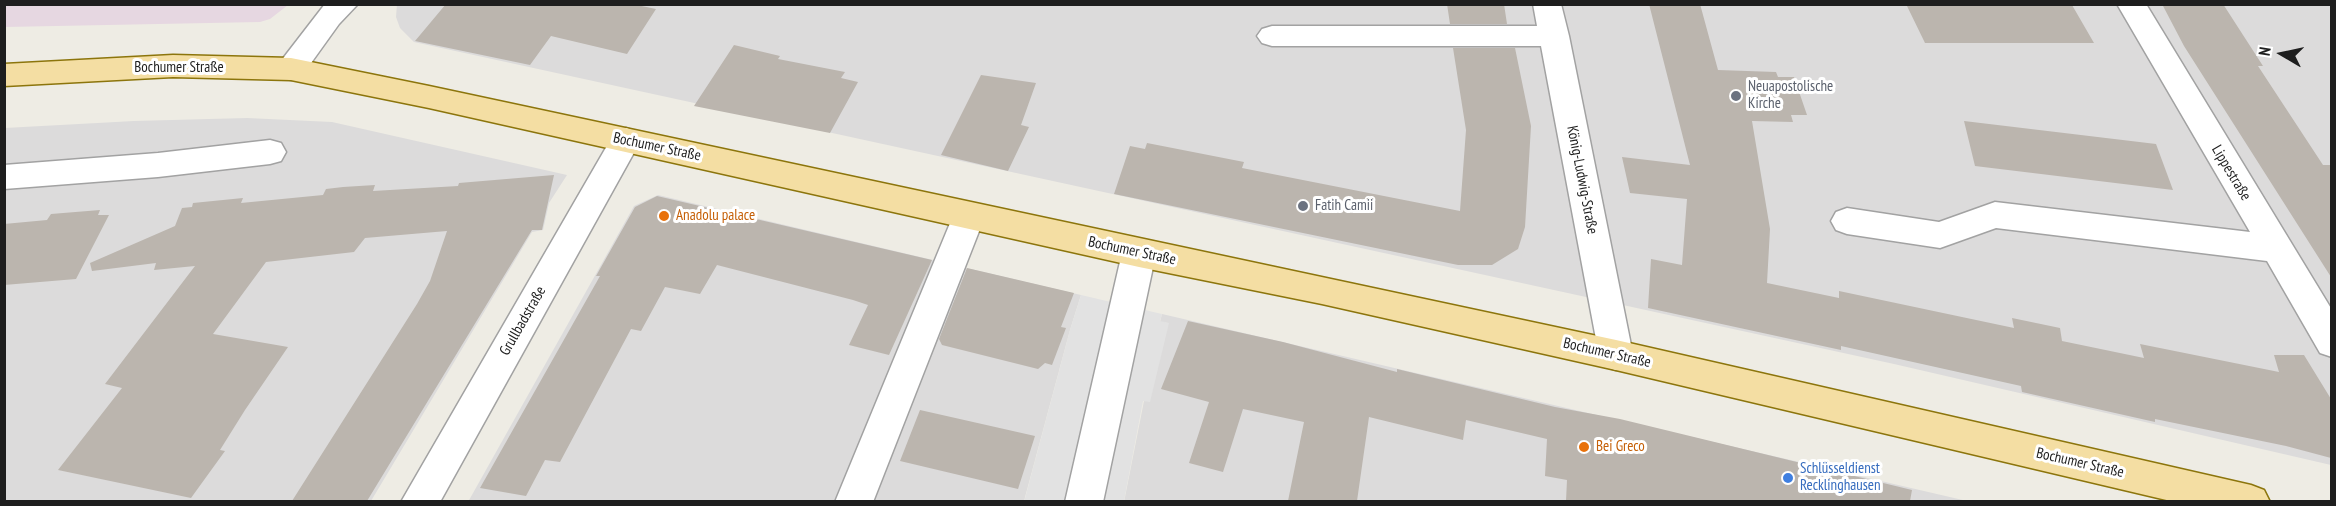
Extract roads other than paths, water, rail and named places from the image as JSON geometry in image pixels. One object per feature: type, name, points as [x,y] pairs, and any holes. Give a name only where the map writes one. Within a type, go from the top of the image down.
[{"type":"main road","name":"Bochumer Straße","points":[[4,75],[173,66],[291,69],[1139,253],[1322,290],[2251,501]]},
{"type":"street","points":[[291,69],[329,17],[344,4]]},
{"type":"street","name":"König-Ludwig-Straße","points":[[1547,4],[1616,355]]},
{"type":"street","name":"Lippestraße","points":[[2131,4],[2331,342]]},
{"type":"street","points":[[1272,36],[1554,36]]},
{"type":"street","name":"Grullbadstraße","points":[[420,501],[626,140]]},
{"type":"street","points":[[4,177],[158,165],[270,152]]},
{"type":"street","points":[[1847,221],[1940,235],[1995,215],[2276,249]]},
{"type":"street","points":[[854,501],[969,216]]},
{"type":"street","points":[[1084,501],[1139,253]]},
{"type":"place","name":"Neuapostolische Kirche","points":[[1736,96]]},
{"type":"place","name":"Fatih Camii","points":[[1303,206]]},
{"type":"place","name":"Anadolu palace","points":[[664,216]]},
{"type":"place","name":"Bei Greco","points":[[1584,447]]},
{"type":"place","name":"Schlüsseldienst Recklinghausen","points":[[1788,478]]}]
